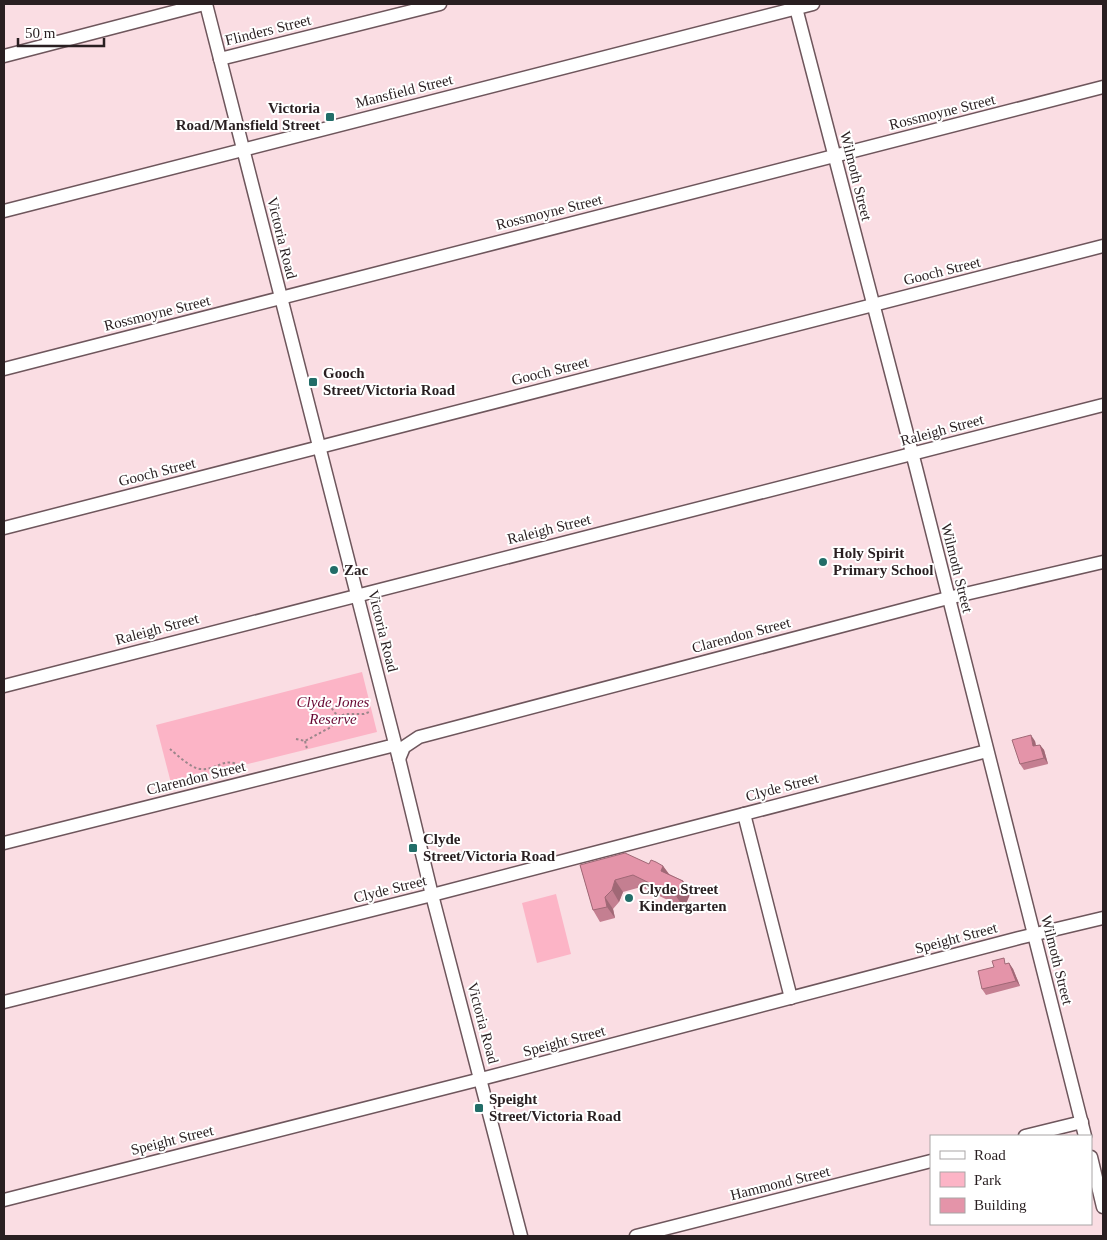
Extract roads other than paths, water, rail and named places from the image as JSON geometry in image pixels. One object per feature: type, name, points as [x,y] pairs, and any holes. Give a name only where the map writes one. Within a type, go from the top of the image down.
[{"type":"street","points":[[4,56],[205,4]]},
{"type":"street","name":"Victoria Road","points":[[205,4],[521,1236]]},
{"type":"street","name":"Flinders Street","points":[[220,59],[440,4]]},
{"type":"street","name":"Mansfield Street","points":[[4,211],[813,4]]},
{"type":"street","name":"Wilmoth Street","points":[[796,8],[912,454],[1085,1135]]},
{"type":"street","name":"Rossmoyne Street","points":[[4,369],[1103,87]]},
{"type":"street","name":"Gooch Street","points":[[4,528],[1103,246]]},
{"type":"street","name":"Raleigh Street","points":[[4,686],[357,594],[1103,405]]},
{"type":"street","name":"Clarendon Street","points":[[399,760],[404,747],[419,737],[948,598],[1103,562]]},
{"type":"street","name":"Clarendon Street","points":[[4,843],[395,745]]},
{"type":"street","name":"Clyde Street","points":[[4,1002],[432,895],[987,751]]},
{"type":"street","points":[[744,814],[792,998]]},
{"type":"street","name":"Speight Street","points":[[4,1200],[481,1079],[1034,934],[1103,918]]},
{"type":"street","points":[[1029,1135],[1082,1122]]},
{"type":"street","name":"Hammond Street","points":[[636,1236],[930,1160]]},
{"type":"street","points":[[1092,1162],[1103,1207]]},
{"type":"place","name":"Victoria Road/Mansfield Street","points":[[330,117]]},
{"type":"place","name":"Gooch Street/Victoria Road","points":[[313,382]]},
{"type":"place","name":"Holy Spirit Primary School","points":[[823,562]]},
{"type":"place","name":"Zac","points":[[334,570]]},
{"type":"place","name":"Clyde Street/Victoria Road","points":[[413,848]]},
{"type":"place","name":"Clyde Street Kindergarten","points":[[629,898]]},
{"type":"place","name":"Speight Street/Victoria Road","points":[[479,1108]]},
{"type":"park label","name":"Clyde Jones Reserve","points":[[333,710]]}]
